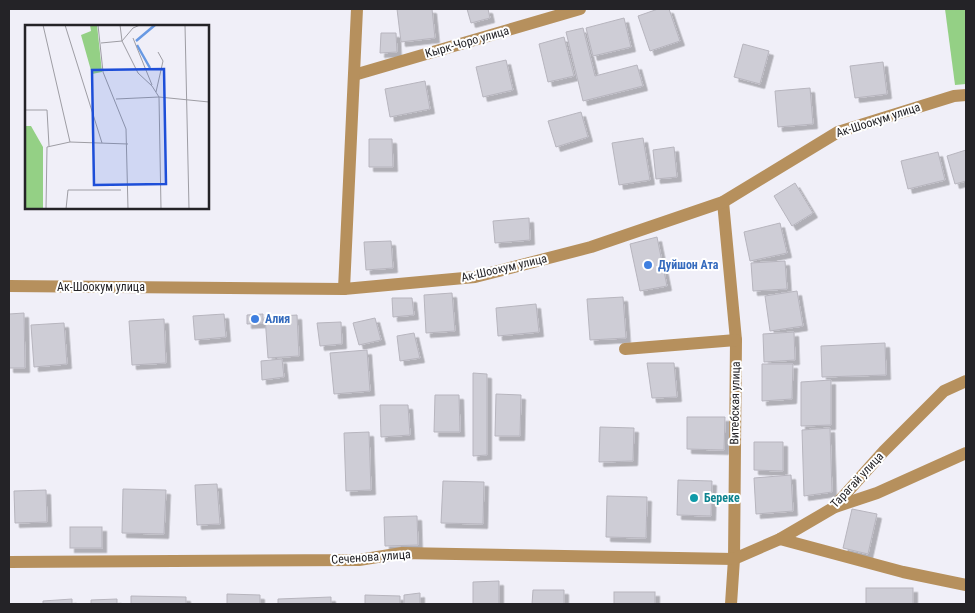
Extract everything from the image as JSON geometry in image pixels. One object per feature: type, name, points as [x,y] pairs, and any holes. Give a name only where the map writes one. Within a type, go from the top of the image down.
[{"type":"street","points":[[344,289],[356,9]]},
{"type":"street","name":"Кырк-Чоро улица","points":[[354,75],[580,9]]},
{"type":"street","name":"Ак-Шоокум улица","points":[[9,286],[344,289],[475,277],[590,247],[723,202],[838,132],[954,96],[966,95]]},
{"type":"street","name":"Витебская улица","points":[[723,202],[736,340],[734,559],[731,604]]},
{"type":"street","points":[[625,349],[736,340]]},
{"type":"street","name":"Тарагай улица","points":[[734,559],[780,539],[833,508],[884,451],[944,391],[966,381]]},
{"type":"street","points":[[833,508],[877,493],[966,453]]},
{"type":"street","points":[[780,539],[903,572],[966,585]]},
{"type":"street","name":"Сеченова улица","points":[[9,562],[360,560],[402,553],[734,559]]},
{"type":"green space","points":[[945,9],[966,9],[966,84],[955,85]]},
{"type":"building","points":[[397,9],[432,9],[435,38],[401,42]]},
{"type":"building","points":[[467,9],[488,9],[490,18],[471,23]]},
{"type":"building","points":[[658,9],[669,9],[680,41],[650,51],[638,16]]},
{"type":"building","points":[[624,18],[631,47],[593,56],[586,28]]},
{"type":"building","points":[[583,28],[595,76],[637,65],[643,86],[583,101],[566,32]]},
{"type":"building","points":[[381,33],[396,33],[397,52],[380,53]]},
{"type":"building","points":[[564,37],[574,76],[548,82],[539,44]]},
{"type":"building","points":[[743,44],[769,51],[760,84],[734,77]]},
{"type":"building","points":[[506,60],[513,90],[483,97],[476,67]]},
{"type":"building","points":[[883,62],[887,94],[855,98],[850,66]]},
{"type":"building","points":[[425,81],[430,109],[390,117],[385,89]]},
{"type":"building","points":[[810,88],[813,124],[778,127],[775,91]]},
{"type":"building","points":[[581,112],[588,137],[556,147],[548,121]]},
{"type":"building","points":[[643,138],[650,180],[619,185],[612,143]]},
{"type":"building","points":[[369,139],[392,139],[393,167],[369,167]]},
{"type":"building","points":[[674,147],[677,177],[656,179],[653,150]]},
{"type":"building","points":[[966,150],[966,181],[955,184],[947,156]]},
{"type":"building","points":[[938,152],[945,180],[908,189],[901,161]]},
{"type":"building","points":[[795,183],[813,213],[792,226],[774,196]]},
{"type":"building","points":[[529,218],[530,240],[495,243],[493,221]]},
{"type":"building","points":[[780,223],[787,253],[750,261],[744,232]]},
{"type":"building","name":"Дуйшон Ата","points":[[657,237],[667,286],[640,291],[630,244]]},
{"type":"building","points":[[391,241],[393,268],[366,270],[364,242]]},
{"type":"building","points":[[785,261],[787,289],[753,291],[751,263]]},
{"type":"building","points":[[797,291],[803,326],[770,331],[765,296]]},
{"type":"building","points":[[452,293],[455,331],[426,333],[424,295]]},
{"type":"building","points":[[623,297],[626,338],[590,340],[587,299]]},
{"type":"building","points":[[392,298],[412,298],[414,315],[393,317]]},
{"type":"building","points":[[536,304],[539,332],[498,336],[496,308]]},
{"type":"building","points":[[24,313],[25,368],[9,368],[9,314]]},
{"type":"building","points":[[224,314],[226,337],[195,340],[193,316]]},
{"type":"building","name":"Алия","points":[[263,314],[263,323],[247,324],[247,315]]},
{"type":"building","points":[[297,315],[299,356],[268,358],[265,317]]},
{"type":"building","points":[[375,318],[381,340],[359,345],[353,323]]},
{"type":"building","points":[[164,319],[166,363],[132,365],[129,321]]},
{"type":"building","points":[[341,322],[342,344],[320,346],[317,323]]},
{"type":"building","points":[[64,323],[67,364],[34,367],[31,325]]},
{"type":"building","points":[[794,332],[795,360],[764,362],[763,334]]},
{"type":"building","points":[[414,333],[420,358],[400,361],[397,336]]},
{"type":"building","points":[[885,343],[886,375],[822,377],[821,346]]},
{"type":"building","points":[[367,350],[370,391],[334,394],[330,353]]},
{"type":"building","points":[[282,359],[284,377],[262,380],[261,361]]},
{"type":"building","points":[[647,363],[674,363],[677,397],[652,398]]},
{"type":"building","points":[[762,364],[793,364],[792,399],[762,401]]},
{"type":"building","points":[[473,373],[487,374],[487,455],[473,456]]},
{"type":"building","points":[[831,380],[831,425],[801,426],[801,382]]},
{"type":"building","points":[[496,394],[521,395],[520,436],[495,436]]},
{"type":"building","points":[[435,395],[459,395],[460,432],[434,432]]},
{"type":"building","points":[[380,405],[408,405],[410,435],[381,437]]},
{"type":"building","points":[[687,417],[725,417],[724,450],[687,449]]},
{"type":"building","points":[[600,427],[634,428],[633,461],[599,462]]},
{"type":"building","points":[[830,428],[832,492],[804,496],[802,430]]},
{"type":"building","points":[[369,432],[371,490],[346,491],[344,433]]},
{"type":"building","points":[[754,442],[783,442],[783,471],[754,470]]},
{"type":"building","points":[[791,475],[793,511],[756,514],[754,478]]},
{"type":"building","name":"Береке","points":[[678,480],[712,481],[711,516],[677,515]]},
{"type":"building","points":[[443,481],[484,482],[483,524],[441,523]]},
{"type":"building","points":[[217,484],[220,524],[197,525],[195,485]]},
{"type":"building","points":[[123,489],[166,490],[164,534],[122,533]]},
{"type":"building","points":[[46,490],[47,522],[15,523],[14,491]]},
{"type":"building","points":[[607,496],[647,497],[646,538],[606,537]]},
{"type":"building","points":[[852,509],[877,514],[868,554],[843,548]]},
{"type":"building","points":[[417,516],[418,545],[385,546],[384,517]]},
{"type":"building","points":[[70,527],[102,527],[102,548],[70,548]]},
{"type":"building","points":[[499,581],[499,604],[473,604],[473,582]]},
{"type":"building","points":[[866,588],[913,588],[913,604],[866,604]]},
{"type":"building","points":[[533,590],[564,590],[564,604],[532,604]]},
{"type":"building","points":[[614,592],[655,592],[655,604],[614,604]]},
{"type":"building","points":[[420,593],[420,604],[404,604],[404,595]]},
{"type":"building","points":[[227,594],[260,595],[260,604],[227,604]]},
{"type":"building","points":[[365,595],[400,596],[400,604],[365,604]]},
{"type":"building","points":[[131,596],[186,597],[186,604],[131,604]]},
{"type":"building","points":[[331,597],[331,604],[278,604],[278,599]]},
{"type":"building","points":[[72,599],[72,604],[43,604],[43,601]]},
{"type":"building","points":[[117,599],[117,604],[91,604],[91,600]]},
{"type":"place","name":"Дуйшон Ата","points":[[648,265]]},
{"type":"place","name":"Алия","points":[[255,319]]},
{"type":"place","name":"Береке","points":[[694,498]]}]
